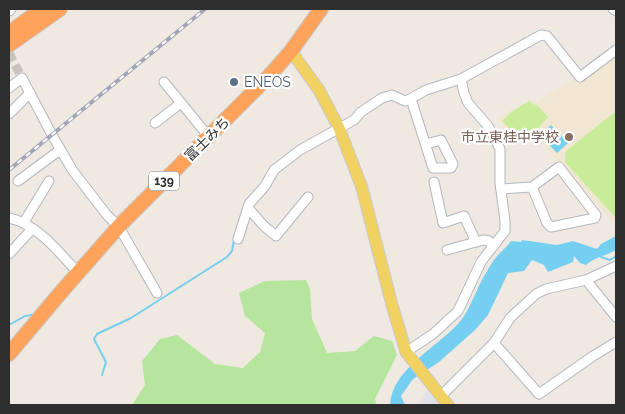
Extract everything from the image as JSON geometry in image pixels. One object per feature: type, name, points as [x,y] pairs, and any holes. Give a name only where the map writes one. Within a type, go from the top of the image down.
[{"type":"highway","points":[[9,33],[42,9]]},
{"type":"highway","points":[[9,45],[60,9]]},
{"type":"highway","name":"富士みち","points":[[9,354],[119,227],[270,75],[321,9]]},
{"type":"main road","points":[[291,50],[319,90],[339,128],[362,188],[392,305],[408,355],[444,401]]},
{"type":"street","points":[[238,239],[249,204],[265,186],[274,170],[300,150],[354,120],[361,112],[382,98],[392,95],[405,101],[426,90],[461,78],[541,35],[546,36],[580,78],[616,50]]},
{"type":"street","points":[[9,88],[22,78],[60,150],[107,215],[119,227],[157,293]]},
{"type":"street","points":[[408,355],[458,311],[481,262],[505,231],[500,150],[488,126],[468,103],[461,78]]},
{"type":"street","points":[[164,82],[209,137]]},
{"type":"street","points":[[9,114],[30,93]]},
{"type":"street","points":[[411,98],[426,144]]},
{"type":"street","points":[[155,124],[181,103]]},
{"type":"street","points":[[18,181],[60,150]]},
{"type":"street","points":[[501,189],[532,187],[559,167],[596,215],[595,218],[551,227],[532,187]]},
{"type":"street","points":[[24,222],[50,181]]},
{"type":"street","points":[[434,182],[444,223],[464,216],[476,242]]},
{"type":"street","points":[[248,208],[276,236],[308,197]]},
{"type":"street","points":[[9,218],[24,222],[54,247],[78,273]]},
{"type":"street","points":[[9,254],[32,229]]},
{"type":"street","points":[[447,250],[476,242],[489,241],[492,246]]},
{"type":"street","points":[[444,401],[494,343],[510,318],[536,294],[546,289],[586,280],[616,266]]},
{"type":"street","points":[[586,280],[616,317]]},
{"type":"street","points":[[494,343],[539,394],[616,342]]},
{"type":"shaded area","name":"市立東桂中学校","points":[[616,54],[616,221],[614,223],[544,145],[512,133],[496,119],[530,100],[534,104],[536,103],[573,79],[580,82]]},
{"type":"shaded area","points":[[428,390],[440,405],[420,405],[419,403],[424,393]]},
{"type":"green space","points":[[529,101],[534,105],[536,104],[548,117],[529,139],[513,132],[502,121],[514,110]]},
{"type":"green space","points":[[616,111],[616,218],[565,162],[566,151]]},
{"type":"green space","points":[[306,280],[310,289],[312,319],[327,353],[355,351],[374,336],[392,341],[397,355],[375,399],[377,405],[132,405],[145,385],[142,361],[160,339],[177,335],[215,364],[243,368],[260,352],[265,333],[245,316],[239,293],[265,281]]},
{"type":"water","points":[[551,125],[568,143],[557,153],[540,135]]},
{"type":"water","points":[[616,236],[616,250],[586,265],[580,263],[574,256],[573,262],[548,272],[544,265],[532,260],[524,271],[508,273],[488,315],[475,330],[439,362],[413,379],[401,396],[405,405],[390,405],[399,379],[408,368],[462,319],[492,263],[511,241],[521,242],[522,240],[557,245],[573,241],[597,249],[601,244]]},
{"type":"waterway","points":[[102,375],[106,362],[94,339],[97,334],[131,318],[227,257],[232,251],[234,240]]},
{"type":"waterway","points":[[601,257],[610,260],[616,256]]},
{"type":"waterway","points":[[9,325],[25,316],[36,314]]},
{"type":"tunnel","points":[[9,53],[22,78]]},
{"type":"railway","points":[[9,170],[205,9]]},
{"type":"place","name":"ENEOS","points":[[234,82]]},
{"type":"place","name":"市立東桂中学校","points":[[569,137]]}]
